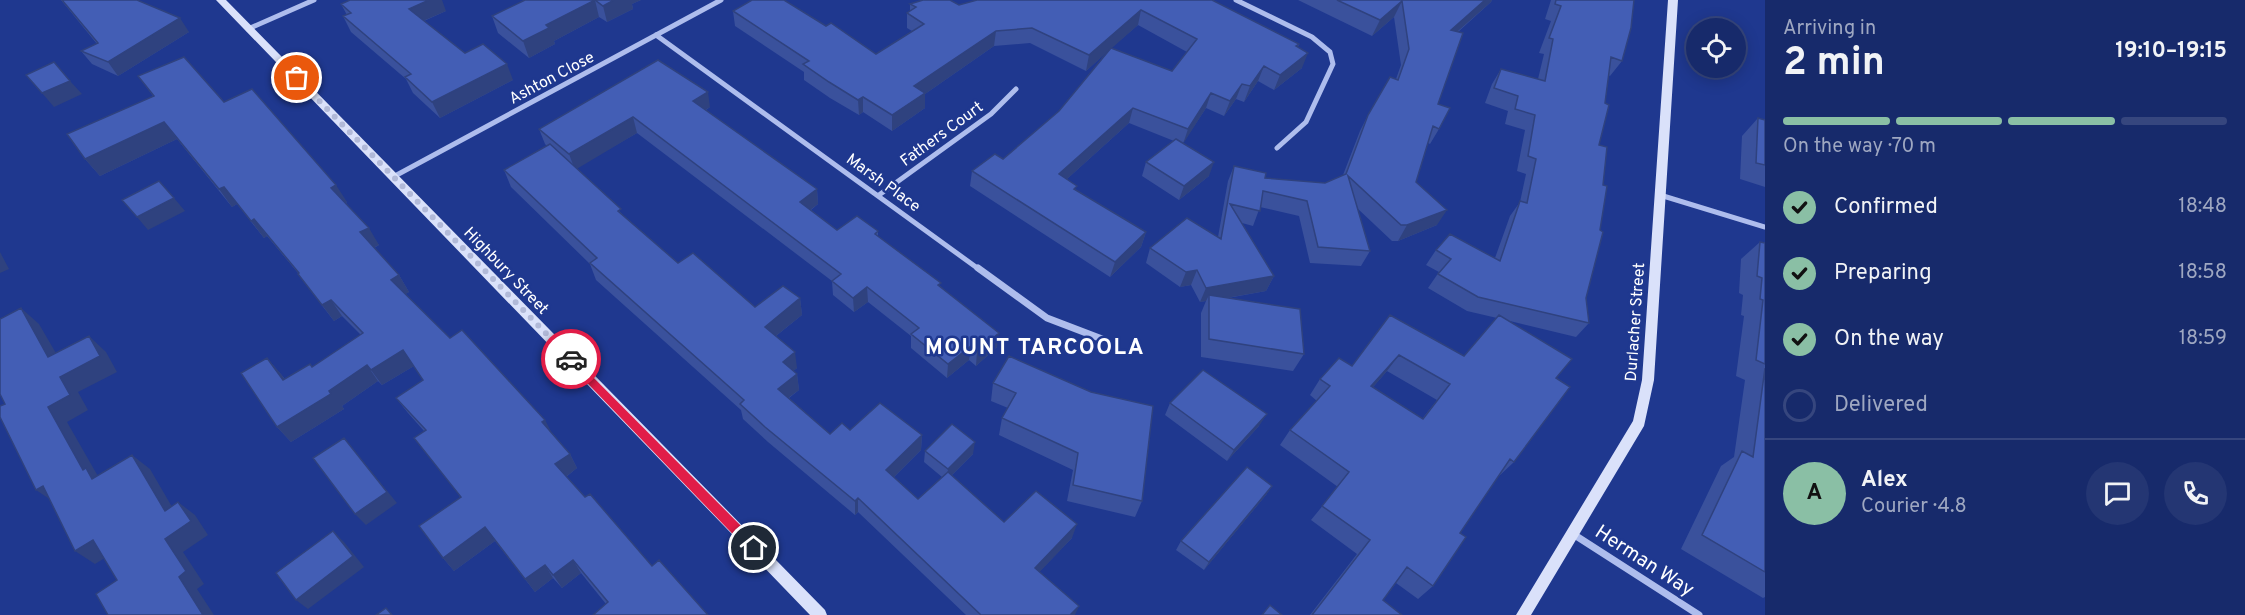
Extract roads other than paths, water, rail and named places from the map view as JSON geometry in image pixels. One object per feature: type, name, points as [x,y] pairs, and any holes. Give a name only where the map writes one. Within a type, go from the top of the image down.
[{"type":"street","name":"Highbury Street","points":[[221,0],[820,615]]},
{"type":"street","points":[[248,28],[314,0]]},
{"type":"street","name":"Ashton Close","points":[[393,177],[721,0]]},
{"type":"street","points":[[1236,0],[1312,37],[1330,52],[1333,64],[1306,122],[1277,148]]},
{"type":"street","name":"Durlacher Street","points":[[1523,615],[1639,422],[1648,380],[1673,0]]},
{"type":"street","name":"Marsh Place","points":[[657,35],[1047,318],[1102,339]]},
{"type":"street","name":"Fathers Court","points":[[879,195],[992,114],[1016,89]]},
{"type":"street","points":[[1660,195],[1765,226]]},
{"type":"street","name":"Herman Way","points":[[1573,534],[1699,615]]},
{"type":"district","name":"MOUNT TARCOOLA","points":[[1035,346]]}]
